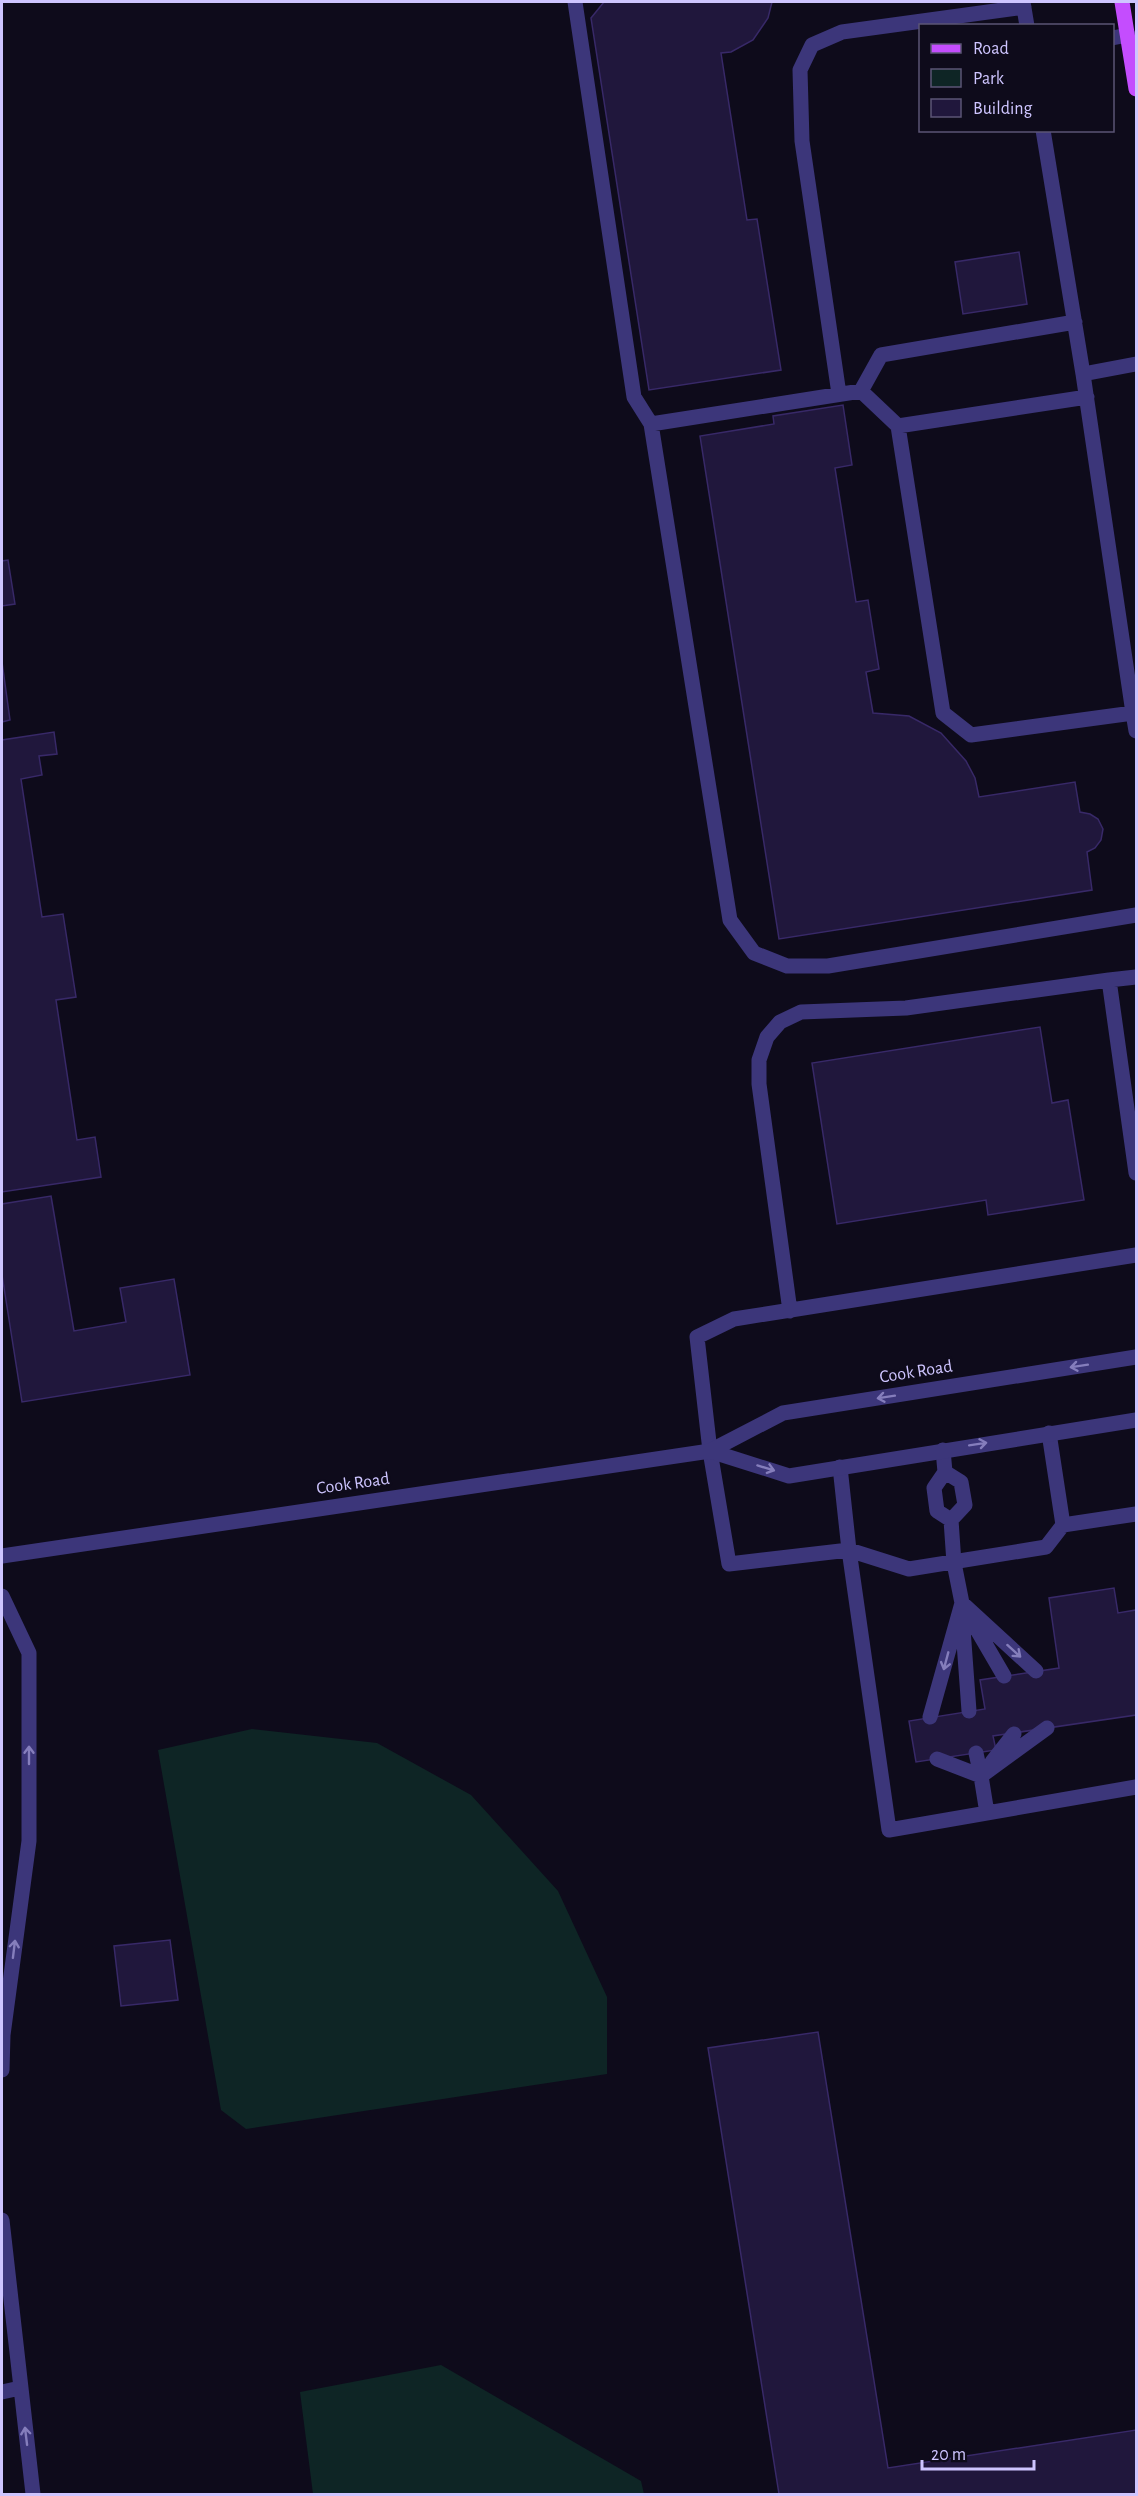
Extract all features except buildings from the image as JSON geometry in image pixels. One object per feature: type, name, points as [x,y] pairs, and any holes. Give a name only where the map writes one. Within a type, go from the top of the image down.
[{"type":"main road","points":[[1122,2],[1126,36],[1137,89]]},
{"type":"street","points":[[575,2],[634,397],[651,424],[730,920],[754,953],[787,966],[828,966],[1137,915]]},
{"type":"street","points":[[839,394],[802,141],[800,70],[812,45],[842,32],[1024,4],[1027,24]]},
{"type":"street","points":[[1043,132],[1075,322],[1137,731]]},
{"type":"street","points":[[651,424],[861,390],[881,356],[1075,322]]},
{"type":"street","points":[[1083,374],[1137,364]]},
{"type":"street","points":[[861,390],[898,426],[943,713],[971,735],[1135,712]]},
{"type":"street","points":[[898,426],[1086,397]]},
{"type":"street","points":[[790,1311],[759,1084],[759,1060],[767,1037],[780,1022],[801,1012],[906,1008],[1137,977]]},
{"type":"street","points":[[1109,980],[1137,1173]]},
{"type":"street","points":[[1137,1255],[734,1319],[697,1337],[710,1451],[729,1564],[849,1550],[909,1569],[1046,1547],[1063,1525],[1137,1514]]},
{"type":"street","name":"Cook Road","points":[[2,1556],[710,1451],[783,1413],[1137,1357]]},
{"type":"street","name":"Cook Road","points":[[710,1451],[789,1476],[1049,1432],[1137,1420]]},
{"type":"street","points":[[1049,1432],[1063,1525]]},
{"type":"street","points":[[943,1450],[945,1472],[934,1488],[937,1511],[951,1520]]},
{"type":"street","points":[[840,1467],[849,1550],[889,1830],[1137,1787]]},
{"type":"street","points":[[945,1472],[961,1482],[965,1505],[951,1520],[954,1563],[962,1603],[969,1711]]},
{"type":"street","points":[[2,1596],[28,1653],[29,1841],[3,2035],[2,2070]]},
{"type":"street","points":[[962,1603],[1036,1671]]},
{"type":"street","points":[[962,1603],[1004,1676]]},
{"type":"street","points":[[930,1717],[962,1603]]},
{"type":"street","points":[[981,1776],[1047,1728]]},
{"type":"street","points":[[981,1776],[1014,1734]]},
{"type":"street","points":[[976,1753],[987,1813]]},
{"type":"street","points":[[937,1759],[981,1776]]},
{"type":"street","points":[[2,2220],[33,2494]]},
{"type":"street","points":[[2,2392],[20,2388]]},
{"type":"green space","points":[[252,1729],[377,1743],[471,1795],[558,1891],[607,1997],[607,2074],[246,2129],[221,2110],[158,1750]]},
{"type":"green space","points":[[441,2365],[641,2481],[644,2494],[313,2494],[300,2392]]}]
